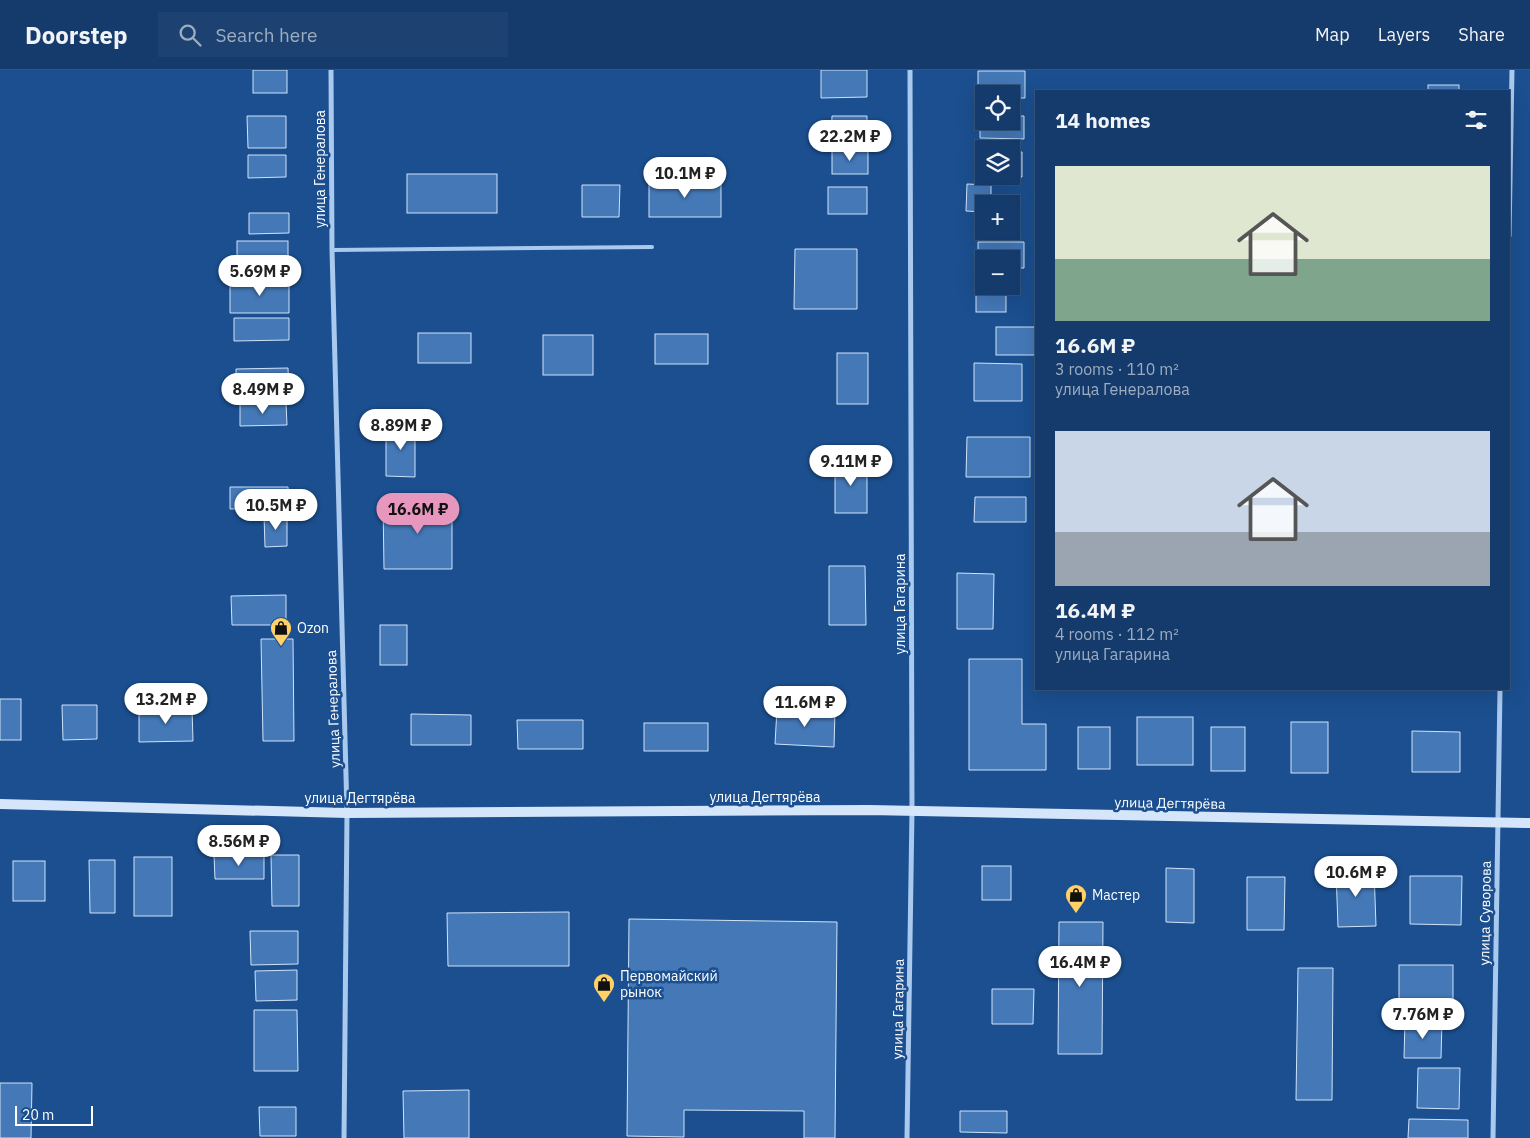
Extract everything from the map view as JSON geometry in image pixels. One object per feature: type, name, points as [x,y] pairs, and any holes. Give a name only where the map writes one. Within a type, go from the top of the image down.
[{"type":"main road","name":"улица Дегтярёва","points":[[0,804],[347,813],[912,811],[1530,823]]},
{"type":"street","name":"улица Генералова","points":[[331,70],[332,250],[347,813],[344,1138]]},
{"type":"street","name":"улица Гагарина","points":[[907,1138],[912,811],[910,70]]},
{"type":"street","points":[[1510,181],[1512,70]]},
{"type":"street","name":"улица Суворова","points":[[1493,1138],[1500,690]]},
{"type":"lane","points":[[332,250],[652,248]]},
{"type":"building","points":[[253,70],[287,70],[287,93],[253,93]]},
{"type":"building","points":[[821,70],[867,70],[867,97],[821,98]]},
{"type":"building","points":[[978,71],[1025,71],[1025,98],[1020,98],[1020,85],[978,85]]},
{"type":"building","points":[[1428,85],[1459,85],[1459,90],[1428,90]]},
{"type":"building","points":[[247,116],[286,116],[286,148],[248,148]]},
{"type":"building","points":[[832,116],[867,116],[867,140],[831,140]]},
{"type":"building","points":[[1020,116],[1024,116],[1024,139],[980,138],[980,130],[1020,130]]},
{"type":"building","points":[[832,149],[868,149],[868,174],[832,174]]},
{"type":"building","points":[[1020,152],[1022,152],[1022,177],[1020,177]]},
{"type":"building","points":[[248,155],[286,155],[286,177],[248,178]]},
{"type":"building","points":[[407,174],[497,174],[497,213],[407,213]]},
{"type":"building","points":[[649,181],[721,181],[721,217],[649,217]]},
{"type":"building","points":[[967,184],[991,185],[991,195],[975,195],[975,212],[966,211]]},
{"type":"building","points":[[582,185],[620,185],[619,217],[582,217]]},
{"type":"building","points":[[828,187],[867,187],[867,214],[828,214]]},
{"type":"building","points":[[249,213],[289,213],[289,233],[249,234]]},
{"type":"building","points":[[237,241],[288,241],[288,262],[237,262]]},
{"type":"building","points":[[978,242],[1024,242],[1024,268],[1020,268],[1020,250],[978,250]]},
{"type":"building","points":[[795,249],[857,249],[857,309],[794,309]]},
{"type":"building","points":[[289,281],[289,313],[230,313],[230,282]]},
{"type":"building","points":[[976,295],[1006,295],[1006,312],[976,312]]},
{"type":"building","points":[[234,318],[289,318],[289,340],[234,341]]},
{"type":"building","points":[[996,327],[1035,327],[1035,355],[996,355]]},
{"type":"building","points":[[418,333],[471,333],[471,363],[418,363]]},
{"type":"building","points":[[655,334],[708,334],[708,364],[655,364]]},
{"type":"building","points":[[543,335],[593,335],[593,375],[543,375]]},
{"type":"building","points":[[837,353],[868,353],[868,404],[837,404]]},
{"type":"building","points":[[974,363],[1022,364],[1022,401],[974,401]]},
{"type":"building","points":[[288,368],[289,397],[236,398],[236,369]]},
{"type":"building","points":[[286,403],[287,425],[240,426],[240,404]]},
{"type":"building","points":[[386,426],[415,426],[415,477],[386,476]]},
{"type":"building","points":[[967,437],[1030,437],[1030,477],[966,477]]},
{"type":"building","points":[[835,462],[867,462],[867,513],[835,513]]},
{"type":"building","points":[[230,487],[288,487],[289,508],[230,509]]},
{"type":"building","points":[[975,497],[1026,497],[1026,522],[974,522]]},
{"type":"building","points":[[383,501],[452,502],[452,569],[384,569]]},
{"type":"building","points":[[287,515],[287,546],[265,547],[264,516]]},
{"type":"building","points":[[829,566],[865,566],[866,625],[829,625]]},
{"type":"building","points":[[957,573],[994,574],[993,629],[957,629]]},
{"type":"building","points":[[286,595],[286,625],[232,625],[231,596]]},
{"type":"building","points":[[380,625],[407,625],[407,665],[380,665]]},
{"type":"building","points":[[261,639],[293,639],[294,741],[263,741]]},
{"type":"building","points":[[969,659],[1022,659],[1022,724],[1046,724],[1046,770],[969,770]]},
{"type":"building","points":[[0,699],[21,699],[21,740],[0,740]]},
{"type":"building","points":[[62,705],[97,705],[97,739],[63,740]]},
{"type":"building","points":[[139,709],[192,709],[193,741],[139,742]]},
{"type":"building","points":[[777,709],[835,711],[834,747],[775,744]]},
{"type":"building","points":[[411,714],[471,715],[471,745],[411,745]]},
{"type":"building","points":[[1137,717],[1193,717],[1193,765],[1137,765]]},
{"type":"building","points":[[517,720],[583,720],[583,749],[518,749]]},
{"type":"building","points":[[1291,722],[1328,722],[1328,773],[1291,773]]},
{"type":"building","points":[[644,723],[708,723],[708,751],[644,751]]},
{"type":"building","points":[[1078,727],[1110,727],[1110,769],[1078,769]]},
{"type":"building","points":[[1211,727],[1245,727],[1245,771],[1211,771]]},
{"type":"building","points":[[1412,731],[1460,732],[1460,772],[1412,772]]},
{"type":"building","points":[[214,855],[264,855],[264,879],[215,879]]},
{"type":"building","points":[[271,855],[299,855],[299,906],[272,906]]},
{"type":"building","points":[[134,857],[172,857],[172,916],[134,916]]},
{"type":"building","points":[[89,860],[115,860],[115,913],[90,913]]},
{"type":"building","points":[[13,861],[45,861],[45,901],[13,901]]},
{"type":"building","points":[[982,866],[1011,866],[1011,900],[982,900]]},
{"type":"building","points":[[1166,868],[1194,869],[1194,923],[1166,922]]},
{"type":"building","points":[[1374,869],[1376,926],[1338,927],[1336,871]]},
{"type":"building","points":[[1410,876],[1462,876],[1461,925],[1410,924]]},
{"type":"building","points":[[1247,877],[1285,877],[1284,930],[1247,930]]},
{"type":"building","points":[[569,912],[569,966],[448,966],[447,913]]},
{"type":"building","points":[[629,919],[837,922],[835,1138],[804,1138],[804,1111],[684,1110],[684,1137],[627,1136]]},
{"type":"building","points":[[1059,922],[1103,922],[1102,1054],[1058,1054]]},
{"type":"building","points":[[250,931],[298,931],[298,964],[251,965]]},
{"type":"building","points":[[1399,965],[1453,965],[1453,1009],[1399,1009]]},
{"type":"building","points":[[1298,968],[1333,968],[1332,1100],[1296,1100]]},
{"type":"building","points":[[297,970],[297,1000],[256,1001],[255,971]]},
{"type":"building","points":[[992,989],[1034,989],[1033,1024],[992,1024]]},
{"type":"building","points":[[254,1010],[297,1010],[298,1071],[254,1071]]},
{"type":"building","points":[[1405,1021],[1442,1021],[1441,1058],[1404,1058]]},
{"type":"building","points":[[1418,1068],[1460,1068],[1459,1109],[1417,1108]]},
{"type":"building","points":[[0,1083],[32,1083],[31,1138],[0,1138]]},
{"type":"building","points":[[469,1090],[469,1138],[404,1138],[403,1091]]},
{"type":"building","points":[[259,1107],[296,1107],[296,1136],[260,1136]]},
{"type":"building","points":[[960,1111],[1007,1111],[1007,1133],[960,1132]]},
{"type":"building","points":[[1409,1119],[1468,1120],[1468,1138],[1408,1138]]},
{"type":"place","name":"Ozon","points":[[281,647]]},
{"type":"place","name":"Мастер","points":[[1076,914]]},
{"type":"place","name":"Первомайский рынок","points":[[604,1003]]}]
